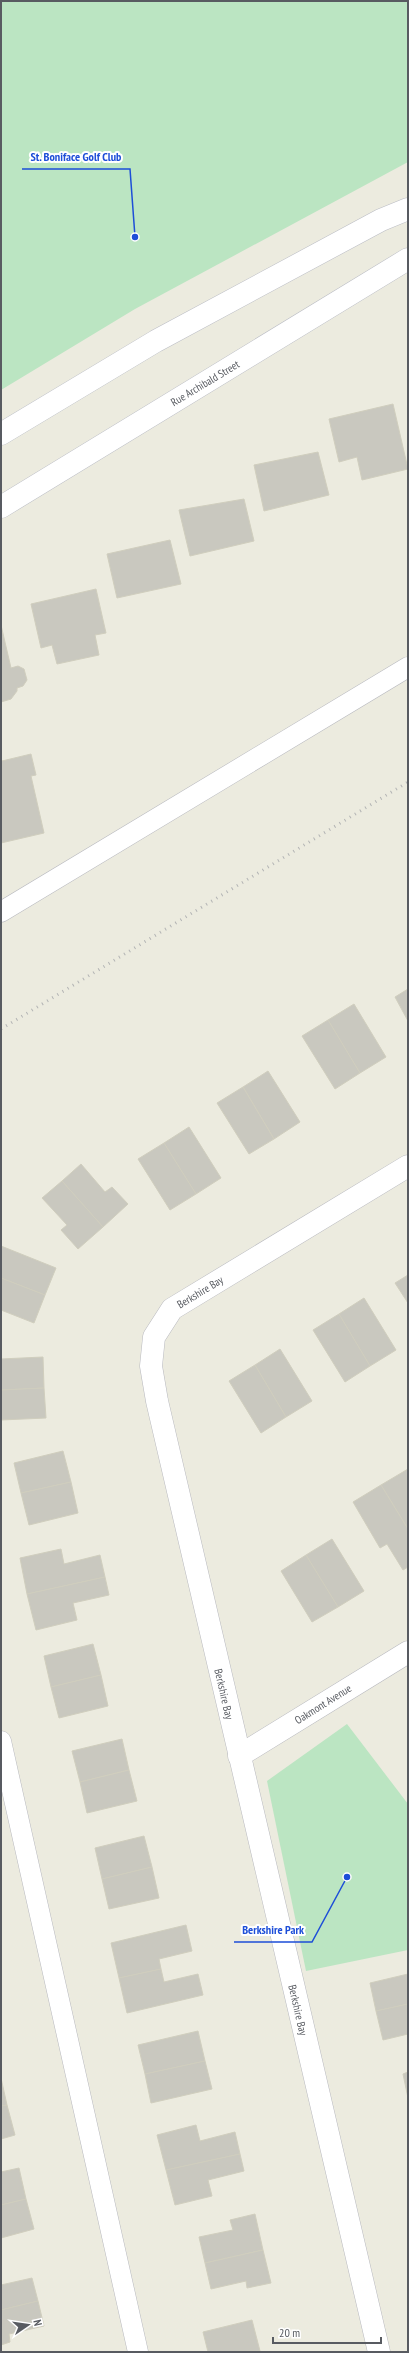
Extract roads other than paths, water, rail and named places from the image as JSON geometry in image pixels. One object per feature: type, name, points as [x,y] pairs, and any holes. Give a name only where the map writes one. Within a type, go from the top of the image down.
[{"type":"street","points":[[1,434],[156,341],[381,220],[408,209]]},
{"type":"street","name":"Rue Archibald Street","points":[[1,507],[408,259]]},
{"type":"street","name":"Berkshire Bay","points":[[379,2352],[239,1756],[157,1401],[151,1366],[154,1337],[172,1309],[408,1166]]},
{"type":"street","name":"Oakmont Avenue","points":[[239,1756],[408,1652]]},
{"type":"lane","points":[[1,912],[408,667]]},
{"type":"lane","points":[[1,1741],[138,2352]]},
{"type":"railway","points":[[1,1029],[408,782]]},
{"type":"place","name":"St. Boniface Golf Club","points":[[135,237]]},
{"type":"place","name":"Berkshire Park","points":[[347,1877]]}]
